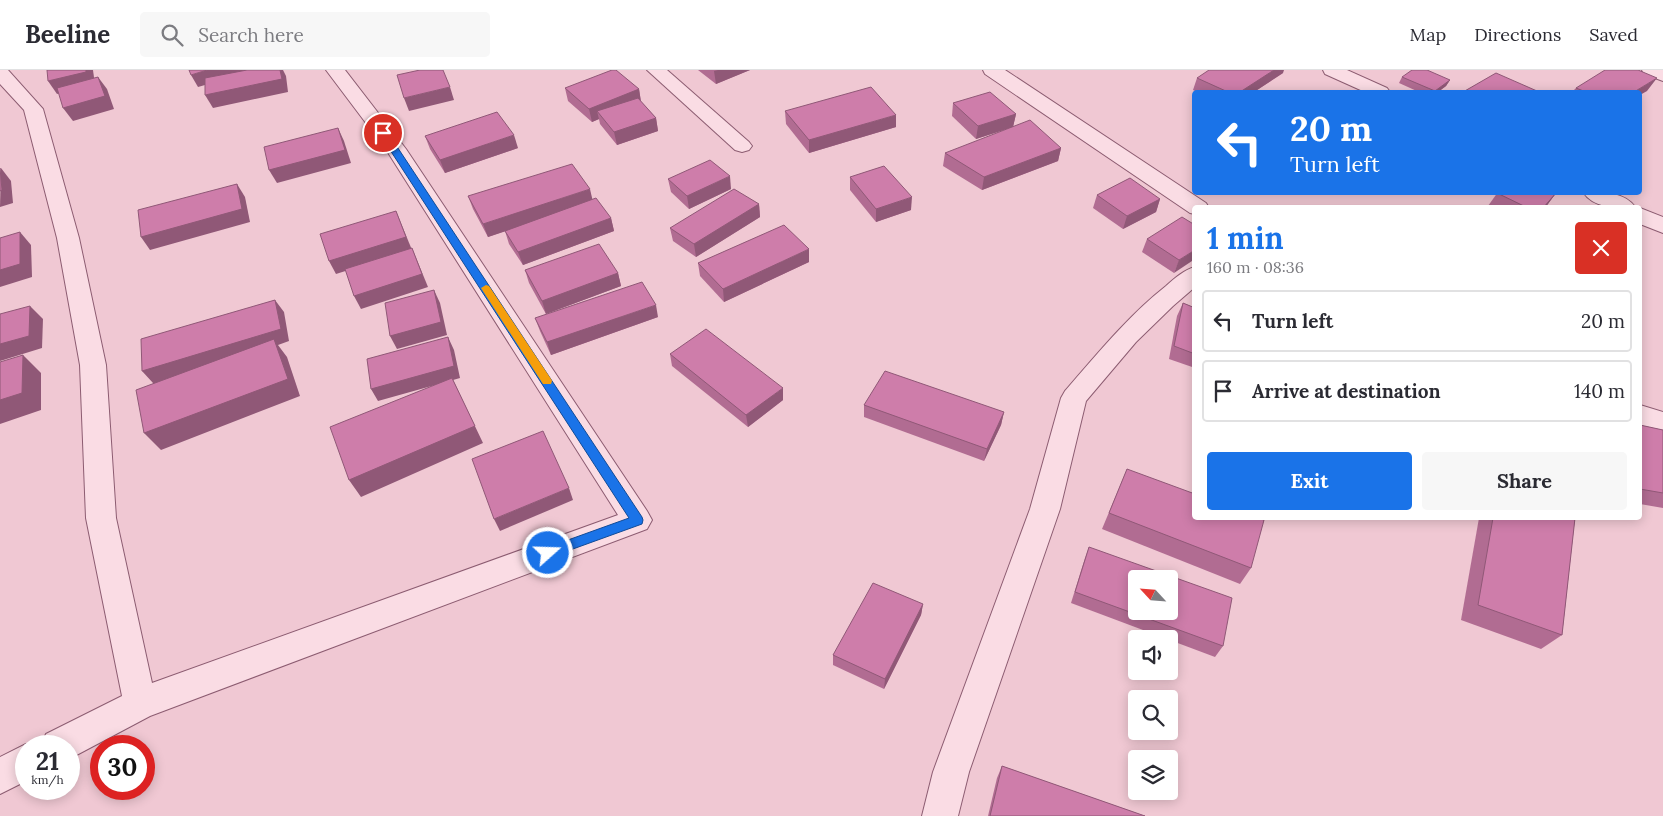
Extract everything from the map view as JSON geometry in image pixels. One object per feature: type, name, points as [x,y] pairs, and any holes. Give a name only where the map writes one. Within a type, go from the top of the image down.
[{"type":"street","points":[[79,735],[140,704],[637,520],[396,149],[334,70]]},
{"type":"street","points":[[656,70],[742,146]]},
{"type":"street","points":[[992,70],[1194,205]]},
{"type":"street","points":[[1332,70],[1376,90]]},
{"type":"street","points":[[1651,70],[1663,75]]},
{"type":"street","points":[[0,72],[33,109],[68,238],[94,365],[101,518],[140,704]]},
{"type":"street","points":[[1599,195],[1618,205]]},
{"type":"street","points":[[1642,216],[1663,226]]},
{"type":"street","points":[[940,816],[951,772],[1045,509],[1074,398],[1127,336],[1164,300],[1192,278]]},
{"type":"street","points":[[1642,416],[1663,422]]},
{"type":"street","points":[[0,776],[15,768]]},
{"type":"building","points":[[47,70],[86,70],[86,72],[48,81]]},
{"type":"building","points":[[189,70],[207,70],[191,75]]},
{"type":"building","points":[[247,70],[280,70],[282,79],[205,95],[205,78]]},
{"type":"building","points":[[420,70],[443,70],[450,87],[404,98],[397,75]]},
{"type":"building","points":[[616,70],[639,89],[589,109],[565,88]]},
{"type":"building","points":[[1209,70],[1274,70],[1243,90],[1224,90],[1197,78]]},
{"type":"building","points":[[1412,70],[1427,70],[1450,80],[1436,90],[1433,90],[1402,77]]},
{"type":"building","points":[[1605,70],[1638,70],[1657,78],[1637,90],[1581,90],[1576,88]]},
{"type":"building","points":[[1496,73],[1535,90],[1466,90]]},
{"type":"building","points":[[98,77],[105,96],[63,108],[57,88]]},
{"type":"building","points":[[871,87],[896,115],[809,140],[785,111]]},
{"type":"building","points":[[990,92],[1016,114],[978,126],[953,103]]},
{"type":"building","points":[[638,98],[656,118],[614,132],[597,111]]},
{"type":"building","points":[[497,112],[514,135],[440,160],[425,136]]},
{"type":"building","points":[[1030,120],[1061,148],[984,177],[945,153]]},
{"type":"building","points":[[338,128],[345,150],[269,170],[264,147]]},
{"type":"building","points":[[710,160],[730,176],[687,196],[668,179]]},
{"type":"building","points":[[572,164],[590,189],[483,224],[468,196]]},
{"type":"building","points":[[884,166],[912,197],[876,209],[850,177]]},
{"type":"building","points":[[0,168],[2,190],[0,191]]},
{"type":"building","points":[[1130,178],[1160,199],[1127,216],[1097,195]]},
{"type":"building","points":[[237,184],[242,209],[141,237],[138,210]]},
{"type":"building","points":[[734,189],[759,204],[694,244],[670,228]]},
{"type":"building","points":[[1501,195],[1554,195],[1546,205],[1522,205]]},
{"type":"building","points":[[596,198],[611,218],[518,252],[505,231]]},
{"type":"building","points":[[396,211],[406,237],[329,261],[320,234]]},
{"type":"building","points":[[1182,217],[1192,223],[1192,252],[1179,260],[1147,239]]},
{"type":"building","points":[[784,225],[809,249],[723,289],[698,263]]},
{"type":"building","points":[[20,232],[20,264],[0,270],[0,238]]},
{"type":"building","points":[[599,244],[618,273],[542,301],[525,270]]},
{"type":"building","points":[[412,248],[422,274],[354,296],[345,269]]},
{"type":"building","points":[[642,282],[656,305],[547,342],[535,318]]},
{"type":"building","points":[[434,290],[441,322],[390,336],[385,303]]},
{"type":"building","points":[[275,300],[281,329],[142,371],[141,339]]},
{"type":"building","points":[[1183,303],[1192,307],[1192,353],[1174,346]]},
{"type":"building","points":[[30,306],[29,336],[0,344],[0,314]]},
{"type":"building","points":[[706,329],[783,388],[746,415],[670,354]]},
{"type":"building","points":[[448,337],[454,366],[371,389],[367,359]]},
{"type":"building","points":[[274,339],[288,379],[144,433],[136,390]]},
{"type":"building","points":[[23,355],[22,393],[0,400],[0,362]]},
{"type":"building","points":[[885,371],[1004,412],[987,449],[864,405]]},
{"type":"building","points":[[452,378],[475,426],[349,480],[330,427]]},
{"type":"building","points":[[1642,425],[1663,430],[1663,493],[1642,489]]},
{"type":"building","points":[[543,431],[569,488],[494,519],[472,459]]},
{"type":"building","points":[[1127,469],[1192,493],[1192,520],[1264,520],[1251,568],[1109,513]]},
{"type":"building","points":[[1493,520],[1575,520],[1562,635],[1478,605]]},
{"type":"building","points":[[1089,547],[1153,570],[1128,570],[1128,611],[1075,592]]},
{"type":"building","points":[[1178,579],[1232,598],[1223,646],[1152,620],[1178,620]]},
{"type":"building","points":[[873,583],[923,604],[885,679],[833,655]]},
{"type":"building","points":[[1002,766],[1145,816],[990,816]]},
{"type":"slow traffic","points":[[486,288],[547,381]]},
{"type":"route","points":[[383,133],[396,149],[637,520],[548,553]]}]
